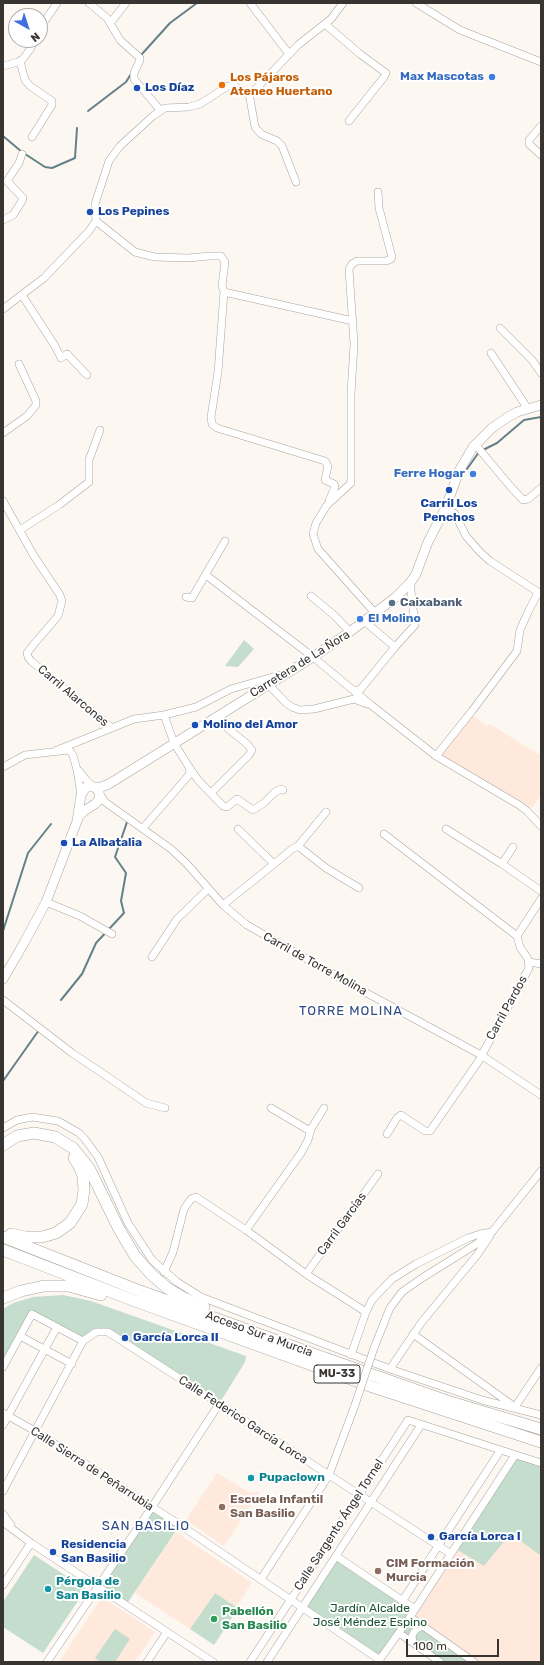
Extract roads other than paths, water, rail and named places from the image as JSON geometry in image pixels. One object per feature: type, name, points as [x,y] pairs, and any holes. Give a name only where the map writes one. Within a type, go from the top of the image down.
[{"type":"highway","points":[[3,1145],[17,1136],[34,1133],[49,1135],[67,1143],[78,1152],[89,1168],[129,1247],[144,1267],[164,1285],[187,1300],[316,1355]]},
{"type":"highway","points":[[3,1153],[13,1145],[27,1140],[42,1140],[50,1142],[63,1149],[74,1158],[80,1168],[84,1182],[84,1198],[79,1211],[70,1223],[61,1230],[49,1235],[32,1238],[3,1231]]},
{"type":"highway","name":"Acceso Sur a Murcia","points":[[3,1237],[140,1290],[316,1355],[440,1398],[541,1429]]},
{"type":"highway","name":"Acceso Sur a Murcia","points":[[3,1250],[135,1301],[373,1387],[541,1442]]},
{"type":"highway","points":[[3,1298],[34,1288],[57,1286],[78,1288],[114,1300],[135,1301]]},
{"type":"main road","name":"Carretera de La Ñora","points":[[97,791],[100,787],[109,784],[313,657],[350,632],[396,597],[410,584],[416,574],[428,542],[446,507],[466,456],[479,448],[492,428],[508,417],[517,412],[541,405]]},
{"type":"main road","points":[[3,979],[46,902],[77,821],[81,796],[86,787],[97,791],[99,800],[84,811],[77,821]]},
{"type":"main road","points":[[81,796],[84,803],[94,805]]},
{"type":"street","points":[[48,16],[57,3]]},
{"type":"street","points":[[89,3],[111,22],[120,40],[140,58],[134,73],[134,79],[160,110]]},
{"type":"street","points":[[111,22],[126,3]]},
{"type":"street","points":[[250,3],[289,54]]},
{"type":"street","points":[[249,94],[255,91],[289,54],[325,24],[343,3]]},
{"type":"street","points":[[416,3],[460,30],[541,62]]},
{"type":"street","points":[[325,24],[360,54],[386,73],[349,121]]},
{"type":"street","points":[[3,66],[20,61],[30,48]]},
{"type":"street","points":[[20,61],[24,78],[52,102],[52,105],[32,137]]},
{"type":"street","points":[[3,309],[44,278],[89,231],[96,221],[95,204],[109,161],[120,146],[160,110],[171,106],[194,106],[206,101],[220,90],[228,86],[235,86],[249,94],[255,127],[261,134],[277,140],[282,146],[296,182]]},
{"type":"street","points":[[541,126],[529,140],[529,144],[541,155]]},
{"type":"street","points":[[3,220],[13,215],[23,198],[7,181],[19,163],[22,154]]},
{"type":"street","points":[[327,505],[351,483],[352,475],[353,321],[349,273],[350,266],[357,261],[386,261],[392,257],[379,208],[378,192]]},
{"type":"street","points":[[96,221],[135,252],[162,257],[188,258],[221,256],[225,262],[222,286],[224,292],[218,372],[211,417],[212,424],[217,428],[325,462],[328,466],[325,480],[334,484],[338,491],[345,490]]},
{"type":"street","points":[[224,292],[353,321]]},
{"type":"street","points":[[22,295],[55,346],[61,358],[67,354],[87,375]]},
{"type":"street","points":[[500,328],[532,360],[541,373]]},
{"type":"street","points":[[492,353],[528,409]]},
{"type":"street","points":[[3,433],[26,416],[36,405],[36,401],[19,364]]},
{"type":"street","points":[[20,530],[59,505],[89,482],[89,460],[100,430]]},
{"type":"street","points":[[479,448],[523,500],[528,499],[541,488]]},
{"type":"street","points":[[335,487],[327,505],[316,523],[313,534],[315,542],[318,548],[375,613]]},
{"type":"street","name":"Carril Alarcones","points":[[3,501],[34,556],[62,600],[58,616],[27,653],[28,657],[112,728]]},
{"type":"street","points":[[436,756],[517,651],[522,625],[540,594],[490,561],[480,552],[466,536],[455,514],[446,507]]},
{"type":"street","points":[[186,597],[192,598],[225,541]]},
{"type":"street","points":[[206,575],[313,657],[436,756],[526,810],[541,826]]},
{"type":"street","points":[[353,689],[360,690],[395,646],[415,626],[410,584]]},
{"type":"street","points":[[312,596],[335,616],[350,632]]},
{"type":"street","points":[[364,621],[395,646]]},
{"type":"street","points":[[55,751],[77,741],[98,735],[134,719],[164,715],[196,707],[231,688],[287,673]]},
{"type":"street","points":[[268,684],[289,705],[300,710],[314,709],[349,700],[359,700],[371,705]]},
{"type":"street","points":[[349,700],[354,695],[353,689]]},
{"type":"street","points":[[164,715],[174,743],[188,766],[198,780],[225,807],[237,799],[252,810],[264,803],[275,792],[281,789],[283,790]]},
{"type":"street","points":[[211,793],[249,755],[252,750],[247,744],[215,718]]},
{"type":"street","points":[[77,741],[73,746],[73,755],[81,796]]},
{"type":"street","points":[[3,767],[25,755],[69,750],[73,755]]},
{"type":"street","points":[[143,828],[190,773],[188,766]]},
{"type":"street","name":"Carril de Torre Molina","points":[[77,770],[97,791],[103,800],[171,850],[187,864],[223,905],[247,925],[481,1055],[541,1095]]},
{"type":"street","points":[[184,780],[190,777],[198,780]]},
{"type":"street","points":[[94,805],[102,803],[111,805]]},
{"type":"street","points":[[223,905],[292,849],[298,846],[326,812]]},
{"type":"street","points":[[238,829],[274,864]]},
{"type":"street","points":[[446,829],[502,864],[541,891]]},
{"type":"street","points":[[384,834],[517,936],[541,899]]},
{"type":"street","points":[[298,846],[325,867],[359,888]]},
{"type":"street","points":[[502,864],[513,847]]},
{"type":"street","points":[[152,956],[177,919],[208,889]]},
{"type":"street","points":[[46,902],[80,916],[112,934]]},
{"type":"street","name":"Carril Pardos","points":[[387,1134],[397,1118],[401,1115],[426,1131],[430,1131],[481,1055],[529,968],[529,962],[518,942],[517,936]]},
{"type":"street","points":[[529,962],[541,964]]},
{"type":"street","points":[[3,1000],[84,1062],[146,1103],[165,1108]]},
{"type":"street","points":[[271,1108],[310,1131]]},
{"type":"street","points":[[246,1230],[301,1153],[308,1140],[310,1131],[324,1108]]},
{"type":"street","points":[[3,1128],[17,1120],[24,1118],[43,1118],[66,1125],[84,1138],[98,1157],[105,1170],[118,1205],[152,1260],[177,1282],[201,1297],[390,1369],[482,1400],[503,1402]]},
{"type":"street","points":[[390,1369],[413,1334],[480,1246],[541,1171]]},
{"type":"street","name":"Carril Garcías","points":[[306,1274],[378,1174]]},
{"type":"street","points":[[164,1272],[173,1252],[184,1208],[194,1197],[200,1199],[246,1230],[306,1274],[366,1312]]},
{"type":"street","points":[[351,1355],[366,1312],[372,1300],[400,1273],[477,1235],[492,1232]]},
{"type":"street","points":[[477,1235],[480,1237],[480,1246]]},
{"type":"street","points":[[261,1579],[329,1475],[374,1348],[390,1308],[402,1292],[422,1278],[480,1246]]},
{"type":"street","points":[[3,1367],[32,1314],[83,1341],[3,1491]]},
{"type":"street","points":[[3,1425],[5,1415],[57,1327]]},
{"type":"street","name":"Calle Federico García Lorca","points":[[83,1341],[96,1332],[108,1332],[451,1554]]},
{"type":"street","points":[[413,1334],[503,1402],[541,1415]]},
{"type":"street","points":[[20,1336],[45,1348],[72,1364]]},
{"type":"street","points":[[515,1407],[541,1368]]},
{"type":"street","points":[[47,1662],[97,1586],[152,1507],[219,1404]]},
{"type":"street","name":"Calle Sierra de Peñarrubia","points":[[5,1415],[35,1432],[152,1507],[303,1607],[379,1661]]},
{"type":"street","name":"Calle Sargento Ángel Tornel","points":[[250,1662],[358,1494],[408,1420],[541,1463]]},
{"type":"street","name":"Calle Sargento Ángel Tornel","points":[[267,1662],[421,1425]]},
{"type":"street","points":[[403,1600],[500,1450]]},
{"type":"street","points":[[379,1661],[400,1633],[515,1455]]},
{"type":"street","points":[[3,1514],[16,1532]]},
{"type":"street","points":[[3,1522],[31,1543],[212,1662]]},
{"type":"street","points":[[3,1585],[31,1543]]},
{"type":"street","points":[[336,1556],[415,1608]]},
{"type":"street","points":[[410,1617],[474,1662]]},
{"type":"street","points":[[413,1642],[412,1636],[414,1632],[423,1626]]},
{"type":"street","points":[[147,1662],[167,1632]]},
{"type":"street","points":[[400,1633],[440,1662]]},
{"type":"waterway","points":[[142,54],[170,23],[197,3]]},
{"type":"waterway","points":[[88,111],[126,82],[131,74]]},
{"type":"waterway","points":[[3,136],[22,152],[45,167],[52,168],[75,158],[77,128]]},
{"type":"waterway","points":[[483,450],[497,443],[524,420],[541,417]]},
{"type":"waterway","points":[[467,469],[479,452]]},
{"type":"waterway","points":[[61,1000],[82,974],[96,943],[124,913],[121,901],[126,873],[115,857],[127,822]]},
{"type":"waterway","points":[[3,931],[28,853],[51,824]]},
{"type":"waterway","points":[[3,1081],[39,1030]]},
{"type":"place","name":"Max Mascotas","points":[[492,77]]},
{"type":"place","name":"Los Pájaros Ateneo Huertano","points":[[222,85]]},
{"type":"place","name":"Los Díaz","points":[[137,88]]},
{"type":"place","name":"Los Pepines","points":[[90,212]]},
{"type":"place","name":"Ferre Hogar","points":[[473,474]]},
{"type":"place","name":"Carril Los Penchos","points":[[449,490]]},
{"type":"place","name":"Caixabank","points":[[392,603]]},
{"type":"place","name":"El Molino","points":[[360,619]]},
{"type":"place","name":"Molino del Amor","points":[[195,725]]},
{"type":"place","name":"La Albatalia","points":[[64,843]]},
{"type":"place","name":"García Lorca II","points":[[125,1338]]},
{"type":"place","name":"Pupaclown","points":[[251,1478]]},
{"type":"place","name":"Escuela Infantil San Basilio","points":[[222,1507]]},
{"type":"place","name":"García Lorca I","points":[[431,1537]]},
{"type":"place","name":"Residencia San Basilio","points":[[53,1552]]},
{"type":"place","name":"CIM Formación Murcia","points":[[378,1571]]},
{"type":"place","name":"Pérgola de San Basilio","points":[[48,1589]]},
{"type":"place","name":"Pabellón San Basilio","points":[[214,1619]]},
{"type":"district","name":"TORRE MOLINA","points":[[351,1011]]},
{"type":"district","name":"SAN BASILIO","points":[[146,1526]]},
{"type":"park label","name":"Jardín Alcalde José Méndez Espino","points":[[370,1616]]}]
